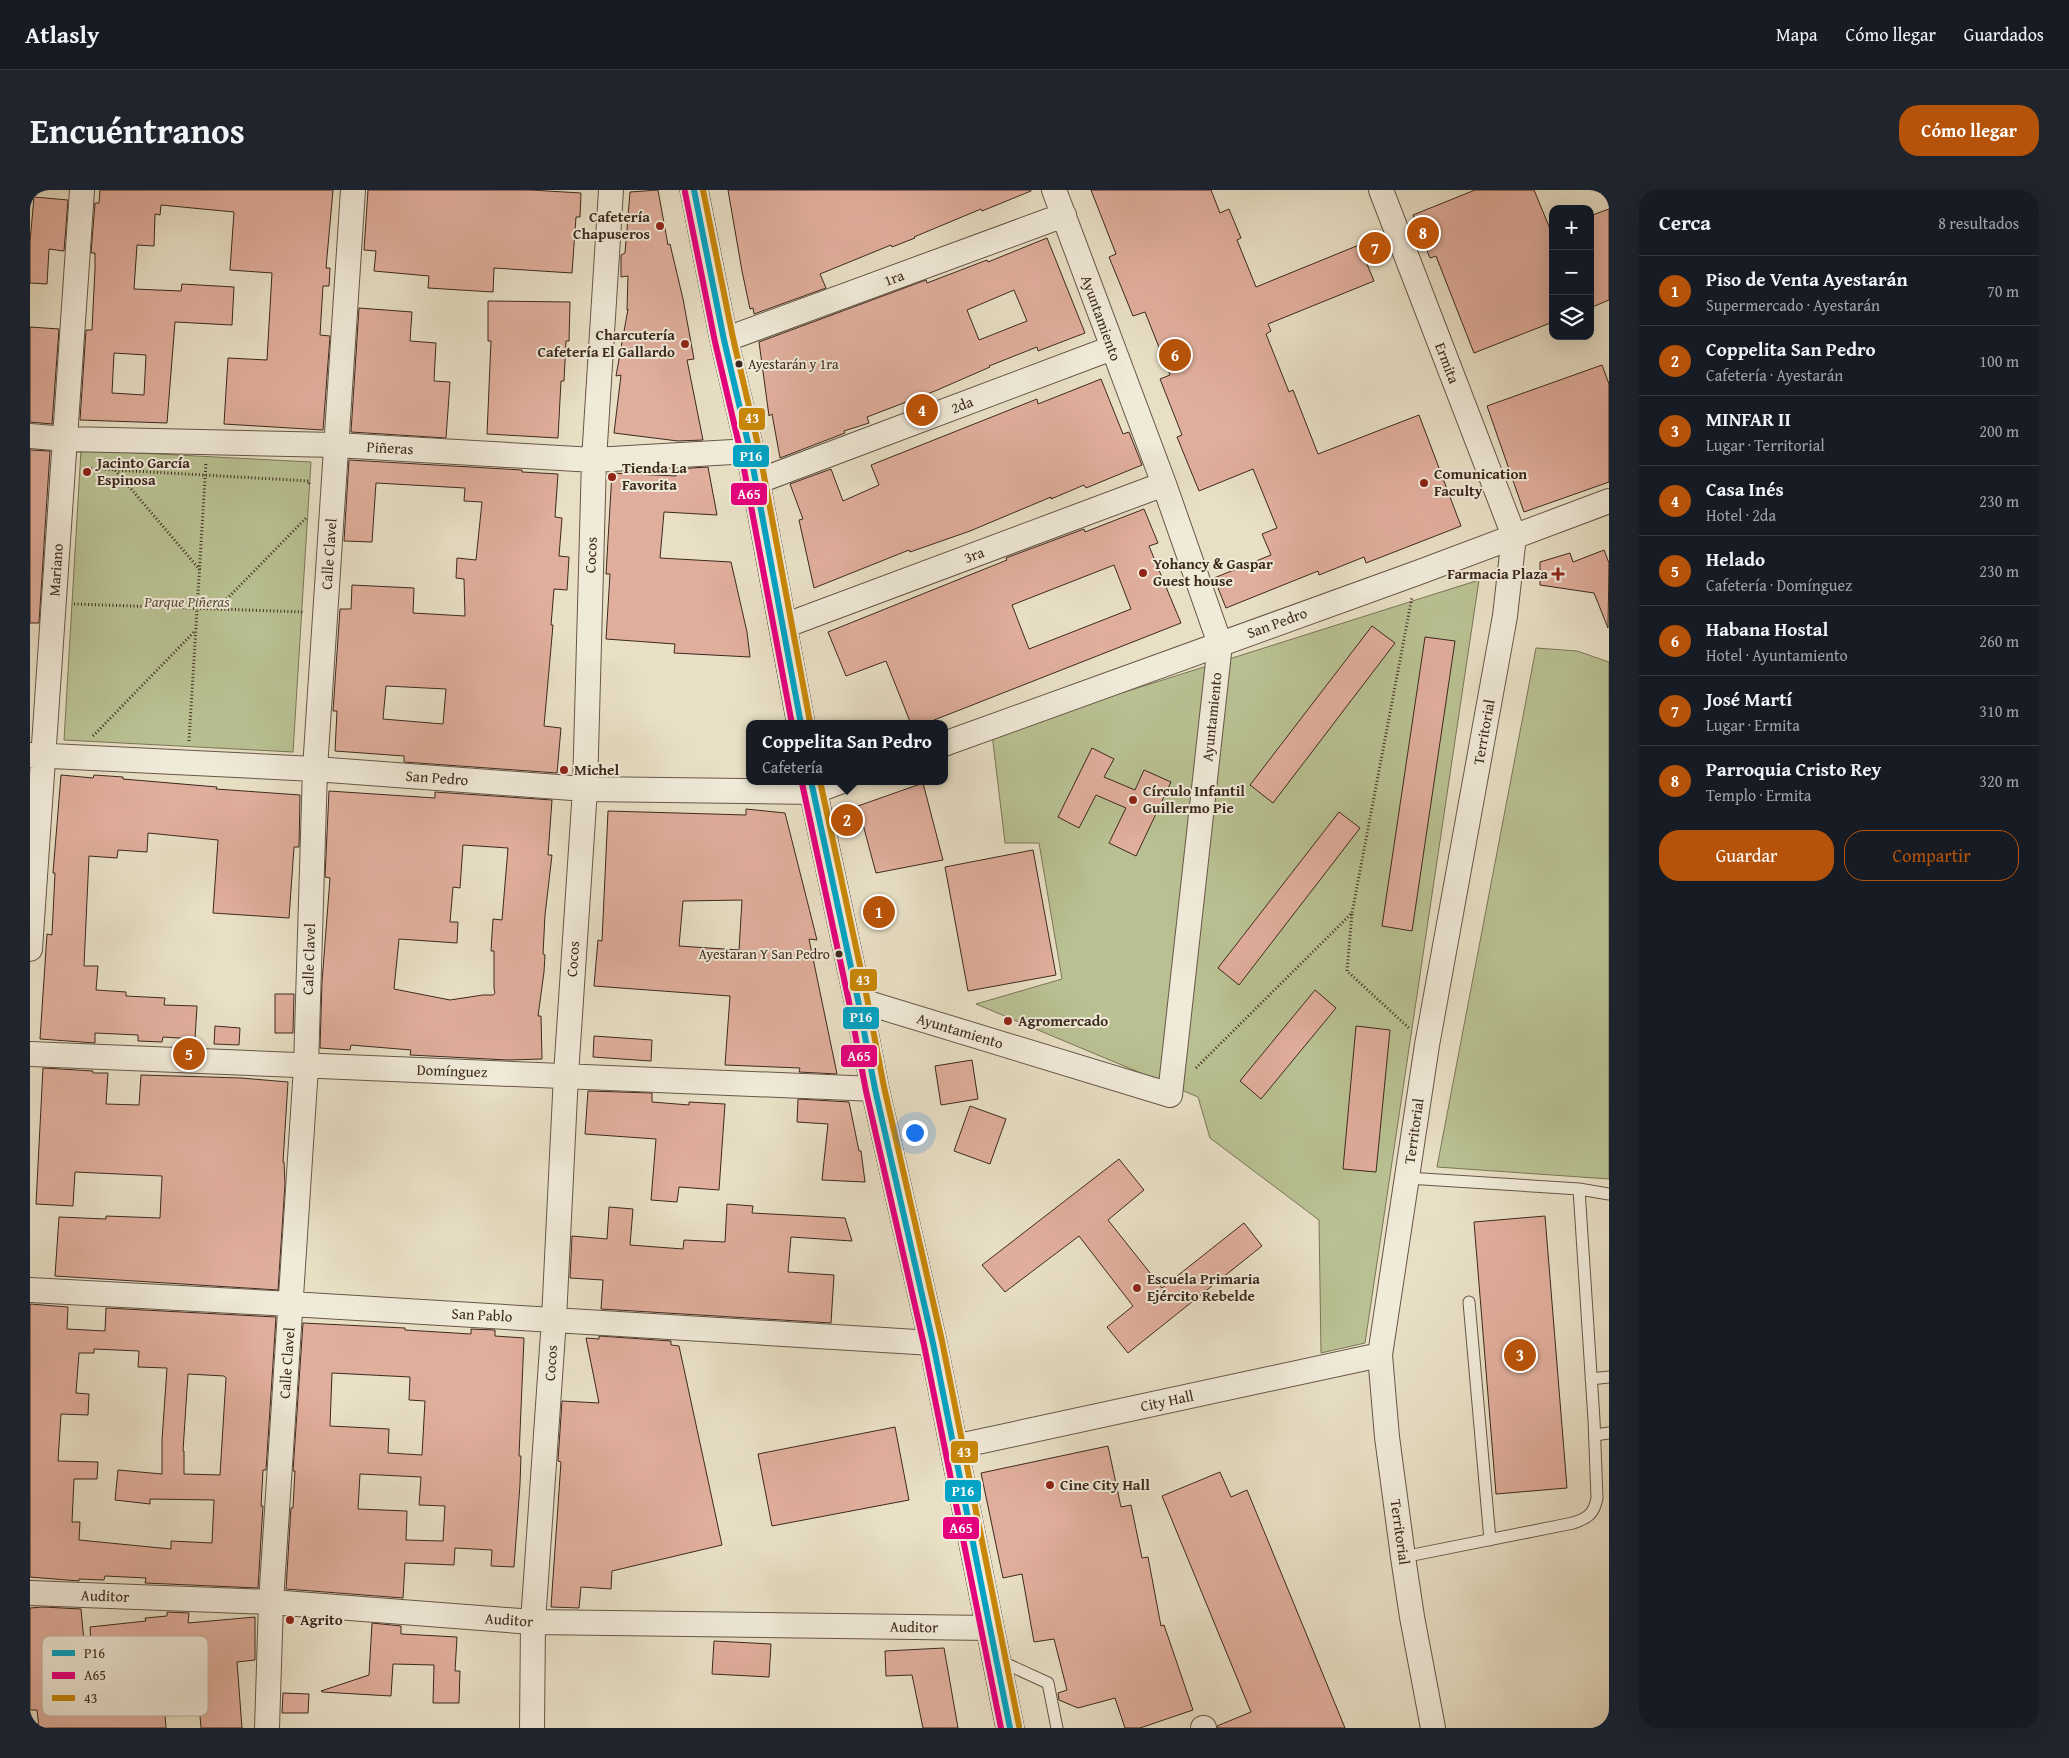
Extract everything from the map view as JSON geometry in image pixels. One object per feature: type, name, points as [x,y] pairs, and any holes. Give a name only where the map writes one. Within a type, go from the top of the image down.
[{"type":"main road","points":[[694,190],[724,340],[750,451],[800,720]]},
{"type":"main road","points":[[812,786],[858,1000],[874,1089],[933,1343],[1010,1728]]},
{"type":"street","name":"Mariano","points":[[30,949],[36,755],[54,603],[82,190]]},
{"type":"street","name":"Calle Clavel","points":[[267,1728],[271,1602],[306,1067],[315,769],[353,190]]},
{"type":"street","name":"Cocos","points":[[532,1728],[533,1622],[554,1320],[566,1075],[585,789],[594,460],[611,190]]},
{"type":"street","name":"Ayuntamiento","points":[[858,1000],[1170,1095],[1220,644],[1164,484],[1054,190]]},
{"type":"street","name":"Ermita","points":[[1381,190],[1514,536]]},
{"type":"street","name":"1ra","points":[[724,340],[1064,215]]},
{"type":"street","name":"2da","points":[[756,482],[1112,348]]},
{"type":"street","name":"Piñeras","points":[[30,436],[66,439],[336,444],[594,460],[750,451]]},
{"type":"street","name":"3ra","points":[[784,626],[1164,484]]},
{"type":"street","name":"San Pedro","points":[[948,743],[1417,573],[1609,501]]},
{"type":"street","name":"Territorial","points":[[1433,1728],[1412,1617],[1403,1557],[1387,1437],[1380,1356],[1427,1044],[1505,616],[1514,536]]},
{"type":"street","name":"San Pedro","points":[[36,755],[315,769],[585,789],[812,786]]},
{"type":"street","name":"Domínguez","points":[[30,1054],[306,1067],[566,1075],[874,1089]]},
{"type":"street","name":"San Pablo","points":[[30,1290],[933,1343]]},
{"type":"street","name":"City Hall","points":[[954,1447],[1380,1356]]},
{"type":"street","name":"Auditor","points":[[30,1593],[271,1602],[533,1622],[989,1628]]},
{"type":"lane","points":[[1407,1178],[1579,1190],[1609,1194]]},
{"type":"lane","points":[[1403,1557],[1573,1523],[1588,1518],[1595,1509],[1597,1498],[1595,1435],[1579,1190]]},
{"type":"lane","points":[[1469,1302],[1490,1540]]},
{"type":"lane","points":[[1591,1379],[1609,1377]]},
{"type":"lane","points":[[1595,1435],[1609,1433]]},
{"type":"lane","points":[[996,1659],[1048,1683],[1056,1728]]},
{"type":"path","points":[[188,763],[208,442]]},
{"type":"path","points":[[80,468],[309,481],[309,490]]},
{"type":"path","points":[[115,470],[200,570]]},
{"type":"path","points":[[307,526],[308,508]]},
{"type":"path","points":[[217,609],[307,517]]},
{"type":"path","points":[[1417,573],[1352,913],[1347,971],[1427,1044]]},
{"type":"path","points":[[54,603],[325,613]]},
{"type":"path","points":[[301,618],[302,606]]},
{"type":"path","points":[[88,741],[196,631]]},
{"type":"path","points":[[1170,1095],[1352,913]]},
{"type":"green space","name":"Parque Piñeras","points":[[81,450],[311,462],[293,752],[64,740]]},
{"type":"green space","points":[[1479,580],[1365,1343],[1321,1353],[1319,1220],[1210,1138],[1198,1097],[976,1004],[1062,979],[1039,843],[1005,843],[992,734]]},
{"type":"green space","points":[[1536,648],[1577,651],[1609,662],[1609,1179],[1437,1167]]},
{"type":"building","points":[[100,190],[333,190],[326,268],[330,268],[329,286],[323,286],[320,335],[330,336],[323,430],[224,424],[228,358],[267,360],[272,273],[230,270],[234,212],[161,205],[160,215],[155,214],[154,246],[137,245],[134,289],[181,291],[182,284],[234,287],[232,325],[175,322],[167,423],[80,420],[86,330],[92,330],[95,253],[91,253],[95,203],[99,203]],"holes":[[[114,353],[146,355],[144,395],[112,393]]]},
{"type":"building","points":[[368,190],[531,190],[581,193],[580,217],[576,217],[572,273],[494,268],[493,292],[428,288],[429,276],[374,271],[376,251],[364,250]]},
{"type":"building","points":[[658,190],[668,245],[670,244],[683,299],[694,359],[687,360],[703,440],[678,441],[614,433],[621,375],[616,376],[628,309],[628,276],[621,277],[621,255],[625,253],[630,192]]},
{"type":"building","points":[[728,190],[1031,191],[982,211],[981,209],[915,238],[892,247],[891,245],[820,274],[826,288],[754,314],[753,308],[750,309],[742,271]]},
{"type":"building","points":[[1091,190],[1211,190],[1220,213],[1229,209],[1241,238],[1237,240],[1256,287],[1359,245],[1374,281],[1268,324],[1271,331],[1266,334],[1289,392],[1293,390],[1318,454],[1419,415],[1461,526],[1366,563],[1364,557],[1319,575],[1318,571],[1226,608],[1214,578],[1271,555],[1262,534],[1277,528],[1253,469],[1199,491],[1177,437],[1182,435],[1160,379],[1170,375],[1145,312],[1133,316],[1109,257],[1116,254]]},
{"type":"building","points":[[1475,190],[1534,190],[1549,226],[1549,324],[1474,353],[1436,256],[1430,258],[1413,215]]},
{"type":"building","points":[[34,197],[68,200],[64,251],[49,249],[47,284],[30,283],[30,242]]},
{"type":"building","points":[[1609,209],[1609,300],[1594,306],[1594,250],[1594,215]]},
{"type":"building","points":[[1047,238],[1085,333],[1038,351],[1037,347],[989,366],[935,391],[867,417],[869,423],[844,431],[845,433],[780,458],[772,414],[769,416],[759,342],[926,280],[927,283],[987,260],[988,262]],"holes":[[[1014,290],[1027,321],[979,340],[967,310]]]},
{"type":"building","points":[[488,301],[570,302],[569,341],[566,341],[564,381],[561,381],[558,438],[487,434],[491,341],[488,341]]},
{"type":"building","points":[[359,308],[412,312],[410,341],[436,343],[434,381],[450,382],[446,438],[351,432]]},
{"type":"building","points":[[30,327],[59,329],[52,424],[30,422]]},
{"type":"building","points":[[1602,365],[1609,384],[1609,482],[1524,512],[1487,406]]},
{"type":"building","points":[[1101,379],[1123,434],[1129,432],[1142,465],[1086,488],[1084,485],[1051,499],[1051,497],[970,531],[910,552],[909,550],[814,588],[799,520],[803,519],[790,484],[831,469],[843,501],[879,485],[871,465],[1037,399],[1038,404]]},
{"type":"building","points":[[30,450],[50,451],[39,623],[30,623]]},
{"type":"building","points":[[349,460],[522,470],[522,472],[558,474],[555,517],[562,518],[559,556],[569,557],[567,590],[554,589],[551,625],[553,625],[544,726],[561,728],[557,773],[404,762],[404,756],[335,751],[337,711],[333,711],[340,609],[351,609],[352,585],[414,588],[413,613],[465,616],[464,579],[456,578],[457,558],[476,560],[482,502],[464,501],[465,488],[376,483],[372,542],[344,541]],"holes":[[[386,686],[446,689],[443,724],[383,719]]]},
{"type":"building","points":[[708,467],[717,515],[664,512],[660,558],[731,562],[747,632],[750,657],[674,653],[675,644],[606,639],[610,574],[606,574],[612,473],[676,476],[676,469]]},
{"type":"building","points":[[1144,509],[1158,543],[1149,546],[1181,623],[934,720],[909,720],[886,661],[846,676],[828,632],[1007,560],[1006,558],[1084,529],[1085,532]],"holes":[[[1114,565],[1131,609],[1029,649],[1012,605]]]},
{"type":"building","points":[[1604,550],[1609,563],[1608,628],[1594,593],[1540,585],[1540,562],[1570,553],[1573,562]]},
{"type":"building","points":[[1372,626],[1395,643],[1273,803],[1250,785]]},
{"type":"building","points":[[1425,637],[1455,641],[1412,931],[1382,926]]},
{"type":"building","points":[[1092,748],[1114,759],[1104,777],[1135,790],[1144,770],[1171,782],[1136,856],[1109,843],[1126,808],[1096,795],[1079,828],[1058,817]]},
{"type":"building","points":[[61,775],[93,778],[94,775],[123,777],[123,779],[217,787],[216,789],[300,795],[299,847],[294,847],[289,918],[213,913],[218,840],[148,833],[147,852],[118,850],[117,858],[89,856],[84,966],[98,966],[96,990],[126,992],[126,996],[165,998],[164,1005],[197,1006],[195,1039],[163,1037],[162,1042],[138,1041],[138,1035],[95,1033],[95,1043],[40,1039],[47,934],[52,935],[55,873],[53,873]]},
{"type":"building","points":[[917,785],[924,785],[943,860],[876,873],[858,806]]},
{"type":"building","points":[[329,791],[435,798],[435,792],[552,800],[548,855],[552,855],[545,915],[544,972],[538,1016],[541,1016],[542,1059],[508,1060],[410,1055],[411,1050],[351,1045],[350,1050],[320,1048],[322,982],[330,878],[325,877]],"holes":[[[463,845],[508,848],[502,920],[493,919],[491,951],[494,951],[495,993],[493,995],[450,1000],[394,989],[399,939],[457,943],[458,922],[450,922],[453,887],[460,888]]]},
{"type":"building","points":[[746,809],[785,813],[817,940],[809,939],[837,1074],[799,1072],[800,1068],[725,1065],[730,996],[594,986],[598,940],[602,941],[608,811],[746,815]],"holes":[[[742,900],[739,950],[679,946],[683,901]]]},
{"type":"building","points":[[1339,812],[1360,828],[1239,985],[1218,968]]},
{"type":"building","points":[[1033,850],[1056,975],[968,991],[945,867]]},
{"type":"building","points":[[1315,990],[1336,1008],[1261,1099],[1240,1081]]},
{"type":"building","points":[[275,994],[294,994],[293,1033],[275,1033]]},
{"type":"building","points":[[215,1026],[240,1028],[239,1045],[214,1044]]},
{"type":"building","points":[[1356,1026],[1390,1030],[1376,1172],[1343,1169]]},
{"type":"building","points":[[594,1036],[652,1040],[651,1061],[593,1057]]},
{"type":"building","points":[[972,1060],[978,1099],[941,1105],[935,1066]]},
{"type":"building","points":[[43,1068],[108,1073],[106,1104],[139,1105],[141,1075],[241,1078],[288,1082],[283,1162],[285,1184],[278,1290],[55,1276],[59,1217],[106,1219],[106,1216],[160,1218],[162,1176],[75,1172],[73,1206],[36,1204]]},
{"type":"building","points":[[588,1091],[652,1093],[652,1102],[689,1105],[689,1102],[725,1104],[719,1190],[679,1187],[677,1202],[651,1200],[656,1139],[585,1134]]},
{"type":"building","points":[[798,1099],[849,1102],[859,1151],[861,1151],[865,1182],[822,1180],[828,1124],[797,1122]]},
{"type":"building","points":[[970,1106],[1006,1119],[990,1164],[954,1151]]},
{"type":"building","points":[[1119,1159],[1144,1190],[1108,1220],[1162,1288],[1244,1223],[1262,1246],[1128,1353],[1107,1327],[1133,1306],[1079,1236],[1005,1292],[982,1265]]},
{"type":"building","points":[[727,1204],[753,1206],[752,1213],[845,1218],[852,1241],[791,1237],[788,1272],[834,1275],[831,1323],[601,1309],[603,1280],[570,1278],[572,1236],[607,1239],[609,1207],[633,1209],[630,1245],[683,1249],[684,1240],[725,1242]]},
{"type":"building","points":[[1545,1216],[1567,1488],[1496,1494],[1474,1222]]},
{"type":"building","points":[[30,1304],[68,1307],[67,1329],[105,1331],[106,1308],[276,1317],[266,1470],[263,1470],[261,1506],[263,1506],[258,1588],[145,1583],[146,1578],[105,1576],[104,1580],[79,1579],[79,1581],[30,1577]],"holes":[[[94,1349],[139,1351],[138,1367],[167,1368],[162,1440],[162,1474],[118,1470],[115,1500],[150,1504],[150,1499],[214,1500],[212,1543],[171,1541],[171,1549],[79,1540],[80,1522],[72,1522],[74,1479],[97,1479],[98,1462],[58,1461],[61,1414],[88,1415],[89,1394],[76,1393],[79,1353],[94,1353]],[[188,1374],[224,1376],[226,1378],[220,1475],[184,1474],[183,1451]]]},
{"type":"building","points":[[303,1323],[405,1328],[405,1330],[471,1334],[471,1329],[495,1330],[495,1336],[524,1338],[519,1456],[521,1456],[520,1484],[514,1567],[491,1566],[492,1550],[455,1548],[454,1565],[405,1563],[403,1598],[286,1589],[291,1508],[293,1508],[295,1471],[293,1471]],"holes":[[[332,1373],[410,1377],[409,1400],[425,1401],[422,1455],[388,1453],[389,1429],[330,1426]],[[360,1474],[421,1477],[419,1505],[445,1506],[443,1541],[406,1540],[407,1511],[358,1509]]]},
{"type":"building","points":[[599,1336],[671,1341],[671,1345],[679,1346],[722,1545],[612,1571],[611,1589],[581,1587],[579,1608],[551,1607],[561,1462],[558,1461],[562,1401],[599,1403],[586,1338],[599,1339]]},
{"type":"building","points":[[895,1427],[909,1500],[772,1526],[758,1454]]},
{"type":"building","points":[[1108,1446],[1121,1507],[1131,1505],[1142,1558],[1148,1557],[1161,1626],[1164,1625],[1193,1710],[1140,1728],[1125,1728],[1115,1698],[1078,1708],[1059,1700],[1058,1693],[1067,1690],[1054,1639],[1034,1642],[1022,1574],[1003,1578],[981,1473]]},
{"type":"building","points":[[1220,1472],[1231,1497],[1247,1490],[1345,1728],[1218,1728],[1217,1726],[1251,1712],[1162,1496]]},
{"type":"building","points":[[30,1608],[81,1609],[84,1636],[42,1636],[42,1716],[165,1716],[166,1728],[39,1728],[37,1710],[30,1710]]},
{"type":"building","points":[[167,1612],[189,1613],[188,1623],[255,1617],[255,1660],[237,1662],[242,1728],[201,1728],[200,1716],[208,1716],[208,1636],[91,1636],[90,1627],[146,1621],[145,1618],[167,1616]]},
{"type":"building","points":[[372,1623],[401,1626],[401,1634],[457,1637],[455,1671],[460,1671],[459,1703],[433,1703],[434,1665],[393,1664],[391,1696],[322,1692],[369,1675]]},
{"type":"building","points":[[714,1641],[771,1644],[769,1677],[712,1674]]},
{"type":"building","points":[[944,1648],[958,1728],[923,1728],[912,1675],[886,1676],[885,1651]]},
{"type":"building","points":[[283,1693],[309,1694],[308,1713],[282,1713]]},
{"type":"transit line","name":"P16","points":[[694,190],[724,340],[750,451],[800,720]]},
{"type":"transit line","name":"43","points":[[703,190],[733,338],[759,449],[810,720]]},
{"type":"transit line","name":"A65","points":[[685,192],[715,342],[741,453],[791,720]]},
{"type":"transit line","name":"A65","points":[[802,785],[866,1091],[924,1345],[1001,1728]]},
{"type":"transit line","name":"P16","points":[[812,785],[875,1089],[933,1343],[1010,1728]]},
{"type":"transit line","name":"43","points":[[821,785],[867,998],[884,1087],[942,1341],[1019,1726]]},
{"type":"place","name":"Cafetería Chapuseros","points":[[660,226]]},
{"type":"place","name":"Parroquia Cristo Rey","points":[[1423,233]]},
{"type":"place","name":"José Martí","points":[[1375,248]]},
{"type":"place","name":"Charcutería Cafetería El Gallardo","points":[[685,344]]},
{"type":"place","name":"Habana Hostal","points":[[1175,355]]},
{"type":"place","name":"Ayestarán y 1ra","points":[[739,364]]},
{"type":"place","name":"Casa Inés","points":[[922,410]]},
{"type":"place","name":"Jacinto García Espinosa","points":[[87,472]]},
{"type":"place","name":"Tienda La Favorita","points":[[612,477]]},
{"type":"place","name":"Comunication Faculty","points":[[1424,483]]},
{"type":"place","name":"Yohancy & Gaspar Guest house","points":[[1143,573]]},
{"type":"place","name":"Farmacia Plaza","points":[[1558,574]]},
{"type":"place","name":"Michel","points":[[564,770]]},
{"type":"place","name":"Círculo Infantil Guillermo Pie","points":[[1133,800]]},
{"type":"place","name":"Coppelita San Pedro","points":[[847,820]]},
{"type":"place","name":"Piso de Venta Ayestarán","points":[[879,912]]},
{"type":"place","name":"Ayestaran Y San Pedro","points":[[839,954]]},
{"type":"place","name":"Agromercado","points":[[1008,1021]]},
{"type":"place","name":"Helado","points":[[189,1054]]},
{"type":"place","name":"Escuela Primaria Ejército Rebelde","points":[[1137,1288]]},
{"type":"place","name":"MINFAR II","points":[[1520,1355]]},
{"type":"place","name":"Cine City Hall","points":[[1050,1485]]},
{"type":"place","name":"Agrito","points":[[290,1620]]}]
